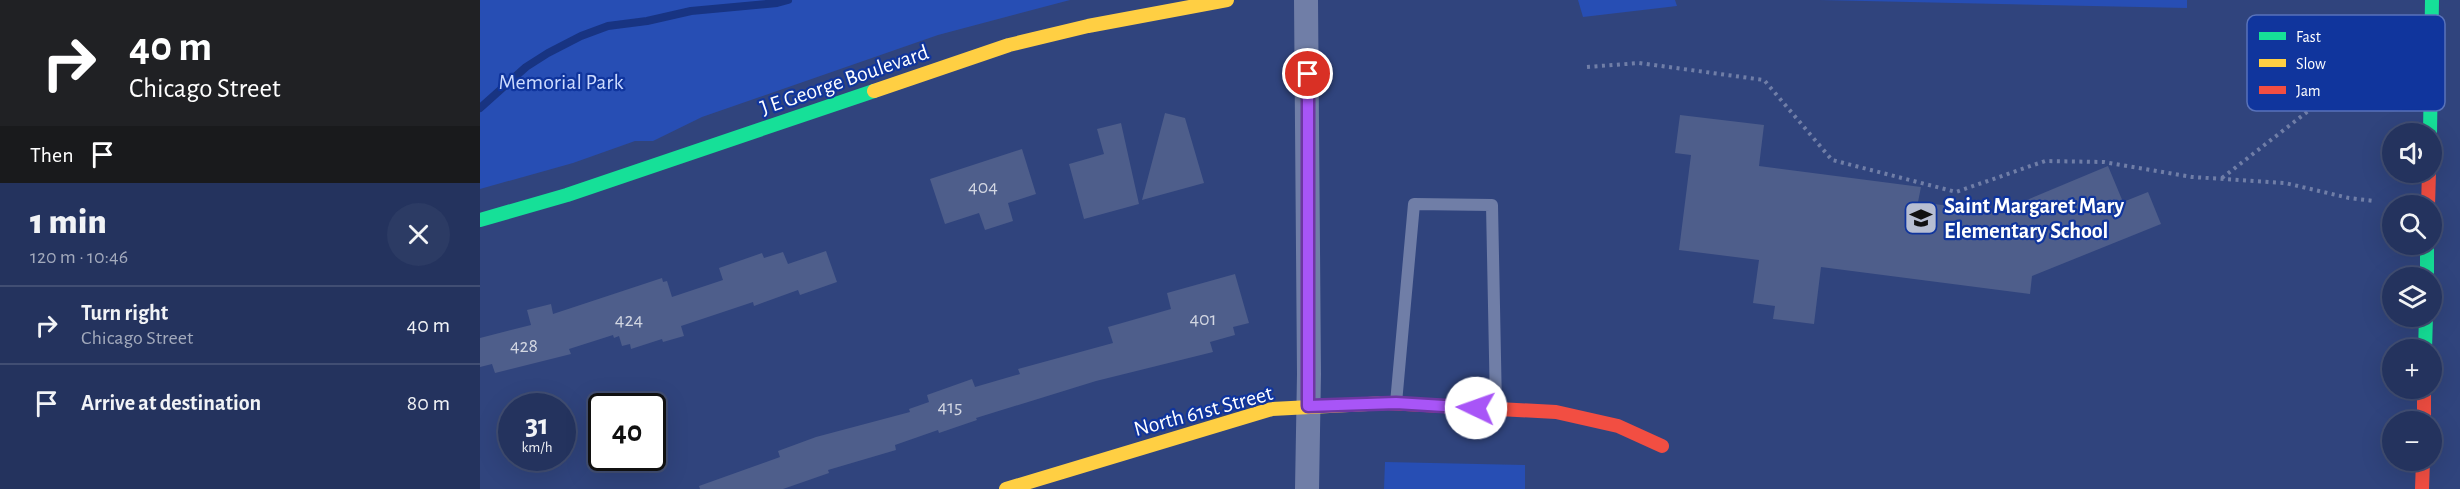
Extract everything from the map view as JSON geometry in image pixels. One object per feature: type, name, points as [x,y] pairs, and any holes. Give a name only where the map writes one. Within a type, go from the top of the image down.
[{"type":"main road","name":"J E George Boulevard","points":[[480,220],[567,195],[1010,45],[1088,26],[1227,0]]},
{"type":"main road","points":[[2432,0],[2432,15]]},
{"type":"main road","name":"North 61st Street","points":[[1006,489],[1272,409],[1308,406],[1396,403],[1556,412],[1618,426],[1662,446]]},
{"type":"main road","points":[[2422,489],[2423,471]]},
{"type":"street","points":[[1306,0],[1307,489]]},
{"type":"lane","points":[[1396,403],[1414,204],[1492,205],[1496,409]]},
{"type":"path","points":[[1587,67],[1639,63],[1764,80],[1832,160],[1956,192],[2045,161],[2104,162],[2192,177],[2285,183],[2349,198],[2374,201]]},
{"type":"path","points":[[2222,179],[2309,111]]},
{"type":"green space","name":"Memorial Park","points":[[480,0],[1070,0],[938,35],[702,117],[653,141],[635,141],[573,163],[480,189]]},
{"type":"green space","points":[[1578,0],[1675,0],[1677,6],[1583,17]]},
{"type":"green space","points":[[1819,0],[2187,0],[2187,8]]},
{"type":"green space","points":[[1385,462],[1525,465],[1525,489],[1384,489]]},
{"type":"building","points":[[1165,113],[1185,118],[1204,183],[1142,200]]},
{"type":"building","name":"Saint Margaret Mary Elementary School","points":[[1680,115],[1764,125],[1759,166],[1921,187],[1918,202],[1998,212],[2108,166],[2123,202],[2148,192],[2161,224],[2032,276],[2030,294],[1821,267],[1814,324],[1773,319],[1775,306],[1753,303],[1759,260],[1679,250],[1691,155],[1675,153]]},
{"type":"building","points":[[1121,123],[1139,204],[1084,219],[1069,164],[1104,154],[1097,129]]},
{"type":"building","points":[[1022,149],[1036,194],[1008,203],[1013,221],[985,230],[979,213],[945,224],[930,179]]},
{"type":"building","points":[[826,251],[837,282],[800,295],[798,290],[754,306],[753,302],[681,326],[684,336],[663,342],[662,339],[631,349],[630,344],[622,346],[619,336],[614,338],[613,335],[569,349],[571,354],[495,373],[492,364],[480,367],[480,338],[531,325],[527,310],[551,304],[553,314],[662,278],[663,282],[667,281],[672,297],[723,280],[719,268],[762,253],[764,258],[783,252],[788,264]]},
{"type":"building","points":[[1235,274],[1249,323],[1233,327],[1235,335],[1210,342],[1213,352],[1096,381],[976,418],[977,420],[939,433],[938,430],[895,445],[896,450],[828,470],[829,473],[783,489],[700,489],[699,486],[780,457],[778,451],[816,437],[910,412],[909,409],[929,402],[927,395],[972,379],[975,387],[1020,374],[1018,369],[1113,343],[1108,327],[1171,309],[1167,293]]},
{"type":"waterway","points":[[480,108],[526,67],[581,36],[608,26],[647,21],[691,11],[788,0]]},
{"type":"traffic: fast","points":[[2432,0],[2432,15]]},
{"type":"traffic: fast","points":[[480,220],[567,195],[874,91]]},
{"type":"traffic: fast","points":[[2430,111],[2430,123]]},
{"type":"traffic: fast","points":[[2427,255],[2427,267]]},
{"type":"traffic: fast","points":[[2425,339],[2426,327]]},
{"type":"traffic: slow","points":[[874,91],[1009,45],[1088,26],[1227,0]]},
{"type":"traffic: slow","points":[[1006,489],[1272,409],[1387,403]]},
{"type":"traffic: jam","points":[[2428,195],[2429,183]]},
{"type":"traffic: jam","points":[[2424,399],[2424,411]]},
{"type":"traffic: jam","points":[[1387,403],[1556,412],[1618,426],[1662,446]]},
{"type":"traffic: jam","points":[[2422,489],[2423,471]]},
{"type":"place","name":"Saint Margaret Mary Elementary School","points":[[1921,218]]},
{"type":"route","points":[[1308,74],[1308,406],[1396,403],[1476,408]]}]
